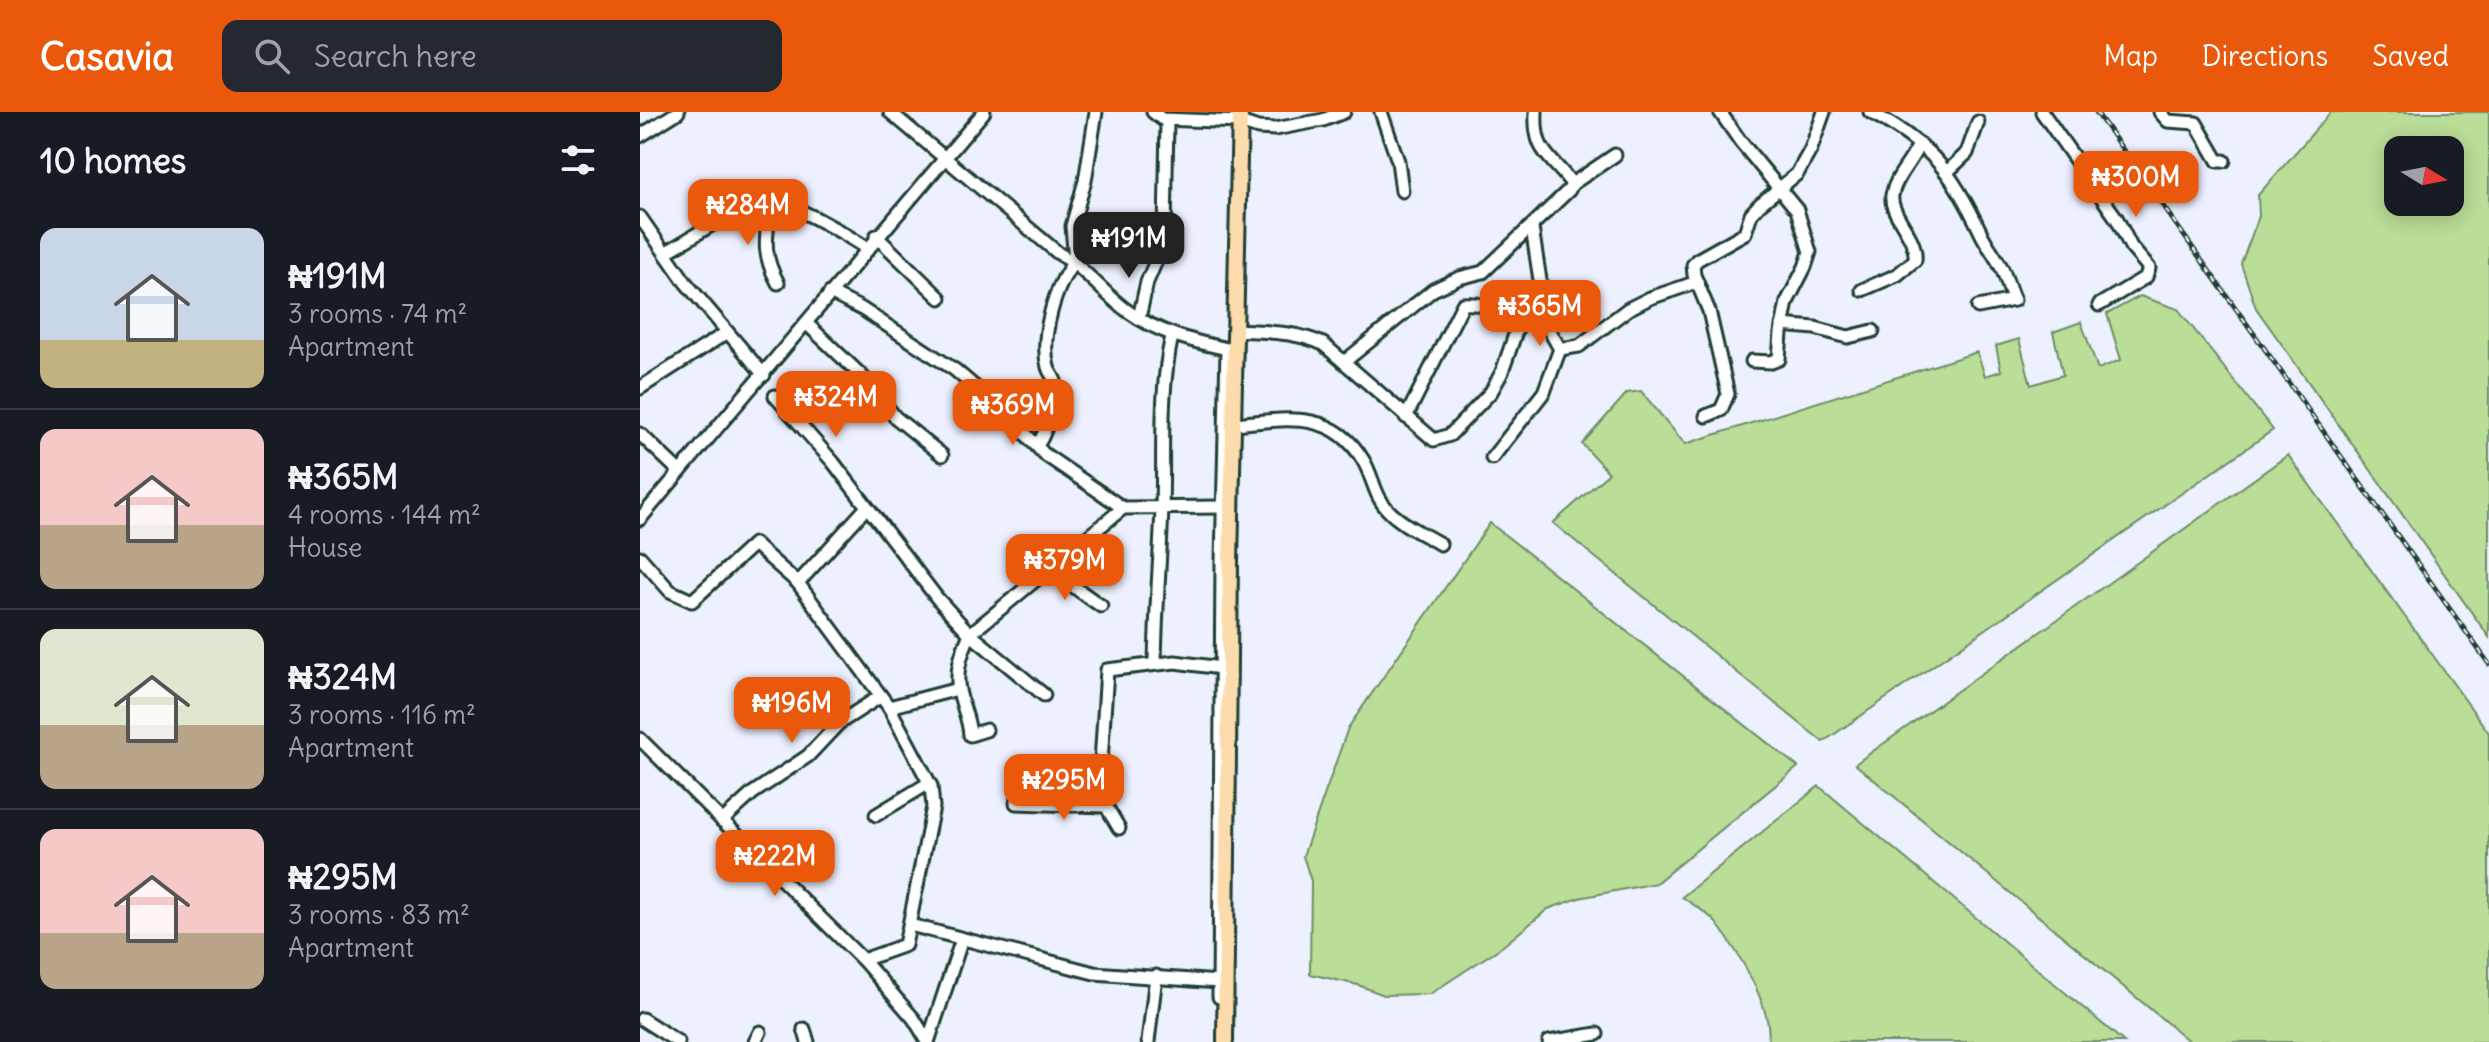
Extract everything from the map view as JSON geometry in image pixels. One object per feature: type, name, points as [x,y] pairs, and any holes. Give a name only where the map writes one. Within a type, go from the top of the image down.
[{"type":"main road","points":[[1225,1042],[1240,117]]},
{"type":"street","points":[[640,136],[678,112]]},
{"type":"street","points":[[890,112],[1058,253],[1075,261],[1128,312],[1172,336],[1227,349],[1218,1042]]},
{"type":"street","points":[[640,519],[764,375],[876,236],[984,112]]},
{"type":"street","points":[[1033,442],[1044,438],[1056,383],[1048,368],[1046,355],[1051,310],[1067,270],[1075,261],[1072,226],[1085,181],[1096,112]]},
{"type":"street","points":[[1153,112],[1167,120],[1240,117],[1258,128],[1290,128],[1344,112]]},
{"type":"street","points":[[1381,112],[1398,161],[1402,191]]},
{"type":"street","points":[[1536,112],[1535,134],[1539,144],[1572,184]]},
{"type":"street","points":[[1720,112],[1797,210],[1810,252],[1787,302],[1779,359],[1771,362],[1752,361]]},
{"type":"street","points":[[1706,416],[1721,410],[1728,394],[1709,311],[1693,265],[1745,233],[1751,214],[1797,174],[1811,149],[1824,112]]},
{"type":"street","points":[[1870,112],[1919,144],[1947,172],[1969,204],[2014,300],[1978,307]]},
{"type":"street","points":[[2042,112],[2117,219],[2131,247],[2149,268],[2146,277],[2099,305]]},
{"type":"street","points":[[2160,112],[2168,121],[2196,123],[2218,161],[2224,161]]},
{"type":"street","points":[[1139,318],[1147,282],[1165,231],[1167,120]]},
{"type":"street","points":[[1947,172],[1967,153],[1978,122]]},
{"type":"street","points":[[1862,290],[1897,275],[1915,260],[1916,250],[1892,197],[1900,173],[1919,144]]},
{"type":"street","points":[[1344,362],[1433,290],[1459,278],[1483,272],[1507,247],[1532,228],[1572,184],[1615,155]]},
{"type":"street","points":[[666,252],[753,203],[771,200],[813,218],[867,248]]},
{"type":"street","points":[[771,200],[765,251],[769,268],[778,283]]},
{"type":"street","points":[[640,217],[686,283],[764,375]]},
{"type":"street","points":[[1492,458],[1544,392],[1560,349],[1547,326],[1532,228]]},
{"type":"street","points":[[876,236],[940,298]]},
{"type":"street","points":[[1560,349],[1579,346],[1628,309],[1650,298],[1697,282]]},
{"type":"street","points":[[830,293],[862,309],[955,370],[1009,416],[1044,454],[1123,508],[1223,507]]},
{"type":"street","points":[[1406,417],[1463,304],[1490,305],[1520,320],[1547,326]]},
{"type":"street","points":[[1235,330],[1305,336],[1323,344],[1434,440],[1450,435],[1491,392],[1502,372],[1520,320]]},
{"type":"street","points":[[806,323],[863,377],[895,417],[942,455]]},
{"type":"street","points":[[1782,325],[1815,328],[1848,337],[1873,331]]},
{"type":"street","points":[[640,388],[726,333]]},
{"type":"street","points":[[1155,662],[1163,409],[1166,362],[1172,336]]},
{"type":"street","points":[[775,396],[833,462],[937,598],[970,634],[1044,695]]},
{"type":"street","points":[[1235,424],[1283,418],[1314,421],[1334,430],[1363,459],[1379,499],[1389,512],[1440,544]]},
{"type":"street","points":[[640,434],[680,472]]},
{"type":"street","points":[[798,583],[867,507]]},
{"type":"street","points":[[986,730],[970,735],[958,689],[960,658],[970,634],[1123,508]]},
{"type":"street","points":[[640,557],[670,591],[692,601],[754,544],[798,583],[889,707],[929,783],[933,807],[905,945],[863,960]]},
{"type":"street","points":[[1049,569],[1101,606]]},
{"type":"street","points":[[1119,828],[1106,806],[1100,777],[1107,670],[1155,662],[1221,668]]},
{"type":"street","points":[[889,707],[958,689]]},
{"type":"street","points":[[722,821],[753,793],[808,756],[839,723],[881,696]]},
{"type":"street","points":[[640,739],[863,960],[914,1019],[928,1042]]},
{"type":"street","points":[[876,815],[929,783]]},
{"type":"street","points":[[1016,803],[1106,806]]},
{"type":"street","points":[[910,925],[1094,973],[1219,982]]},
{"type":"street","points":[[928,1042],[962,939]]},
{"type":"street","points":[[1148,1042],[1156,976]]},
{"type":"street","points":[[642,1019],[678,1042]]},
{"type":"street","points":[[804,1029],[808,1042]]},
{"type":"street","points":[[1549,1042],[1597,1034]]},
{"type":"green space","points":[[2331,112],[2489,112],[2489,637],[2256,308],[2241,264],[2259,216],[2258,195]]},
{"type":"green space","points":[[2140,296],[2178,309],[2273,430],[1823,742],[1553,523],[1609,473],[1582,444],[1627,393],[1641,391],[1685,444],[1977,352],[1985,376],[2001,371],[1996,346],[2019,339],[2031,385],[2063,375],[2053,332],[2081,322],[2098,369],[2121,360],[2107,314]]},
{"type":"green space","points":[[2288,455],[2489,733],[2489,1042],[2190,1042],[1855,764]]},
{"type":"green space","points":[[1490,523],[1798,767],[1656,883],[1579,898],[1548,909],[1503,946],[1430,994],[1384,995],[1358,985],[1310,974],[1311,881],[1303,856],[1348,728]]},
{"type":"green space","points":[[1819,786],[2124,1042],[1768,1042],[1765,1013],[1744,964],[1714,920],[1682,897]]},
{"type":"railway","points":[[2096,112],[2489,664]]}]
